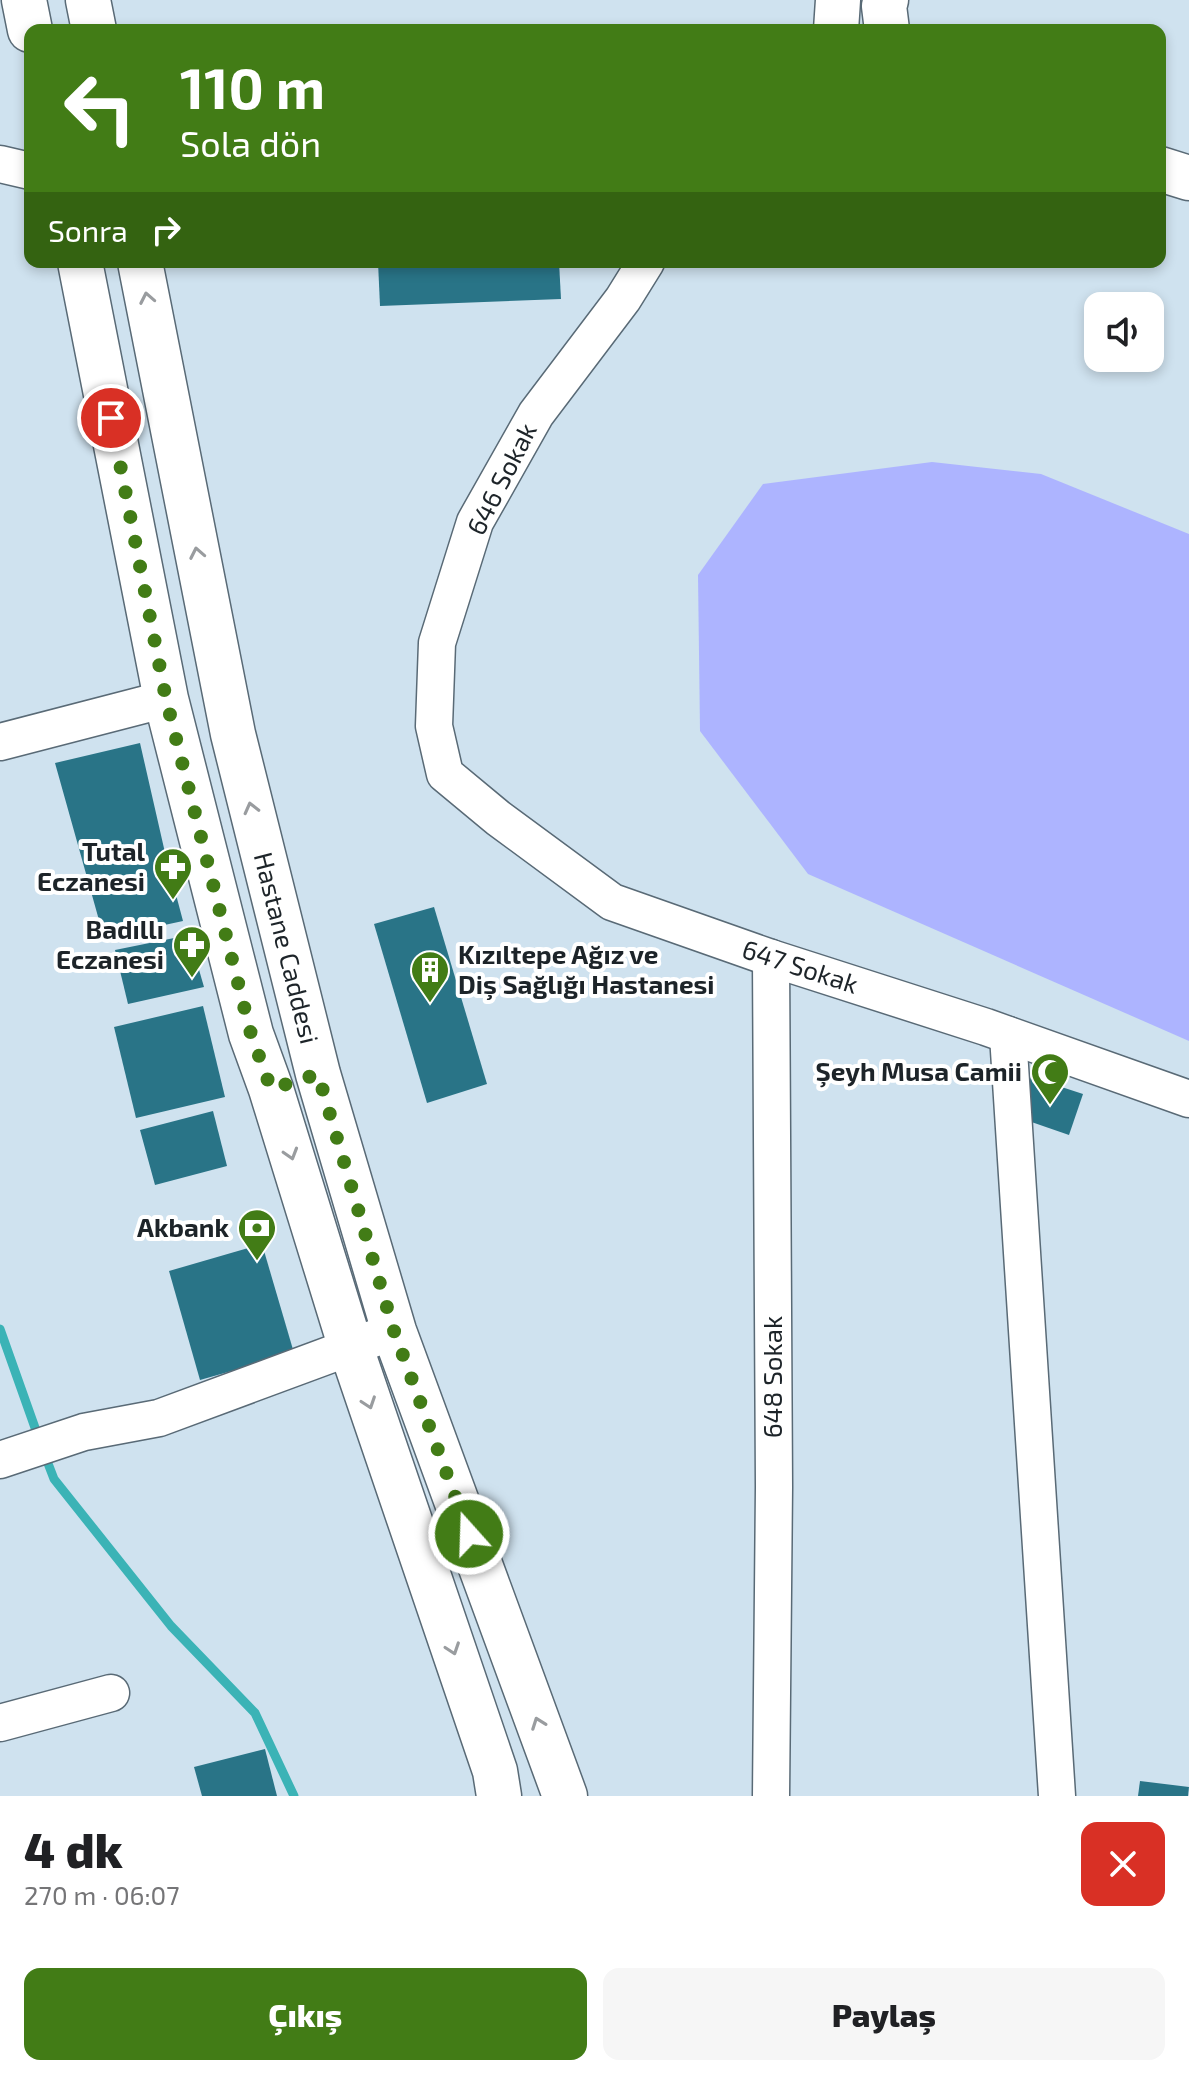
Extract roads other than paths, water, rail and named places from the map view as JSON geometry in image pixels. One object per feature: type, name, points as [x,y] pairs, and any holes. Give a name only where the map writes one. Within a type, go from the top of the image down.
[{"type":"main road","points":[[24,0],[29,24]]},
{"type":"main road","points":[[88,0],[93,24]]},
{"type":"main road","points":[[836,24],[838,0]]},
{"type":"main road","points":[[886,0],[886,24]]},
{"type":"main road","points":[[1166,171],[1189,178]]},
{"type":"main road","name":"Hastane Caddesi","points":[[81,268],[166,699],[251,1034],[351,1348],[495,1771],[499,1796]]},
{"type":"main road","name":"Hastane Caddesi","points":[[141,268],[233,734],[318,1074],[394,1331],[565,1796]]},
{"type":"main road","points":[[271,1089],[318,1074]]},
{"type":"street","points":[[0,164],[24,170]]},
{"type":"street","name":"646 Sokak","points":[[434,726],[437,643],[475,522],[536,414],[623,299],[642,268]]},
{"type":"street","points":[[0,742],[166,699]]},
{"type":"street","name":"647 Sokak","points":[[434,726],[445,774],[498,818],[612,902],[1189,1099]]},
{"type":"street","name":"648 Sokak","points":[[771,958],[774,1487],[771,1796]]},
{"type":"street","points":[[1008,1035],[1057,1796]]},
{"type":"street","points":[[0,1460],[84,1432],[159,1418],[394,1331]]},
{"type":"street","points":[[0,1723],[111,1693]]},
{"type":"waterway","points":[[0,1329],[39,1439]]},
{"type":"waterway","points":[[44,1453],[54,1479],[171,1626],[255,1713],[294,1796]]},
{"type":"place","name":"Tutal Eczanesi","points":[[173,901]]},
{"type":"place","name":"Badıllı Eczanesi","points":[[192,979]]},
{"type":"place","name":"Kızıltepe Ağız ve Diş Sağlığı Hastanesi","points":[[430,1004]]},
{"type":"place","name":"Şeyh Musa Camii","points":[[1050,1106]]},
{"type":"place","name":"Akbank","points":[[257,1262]]}]
